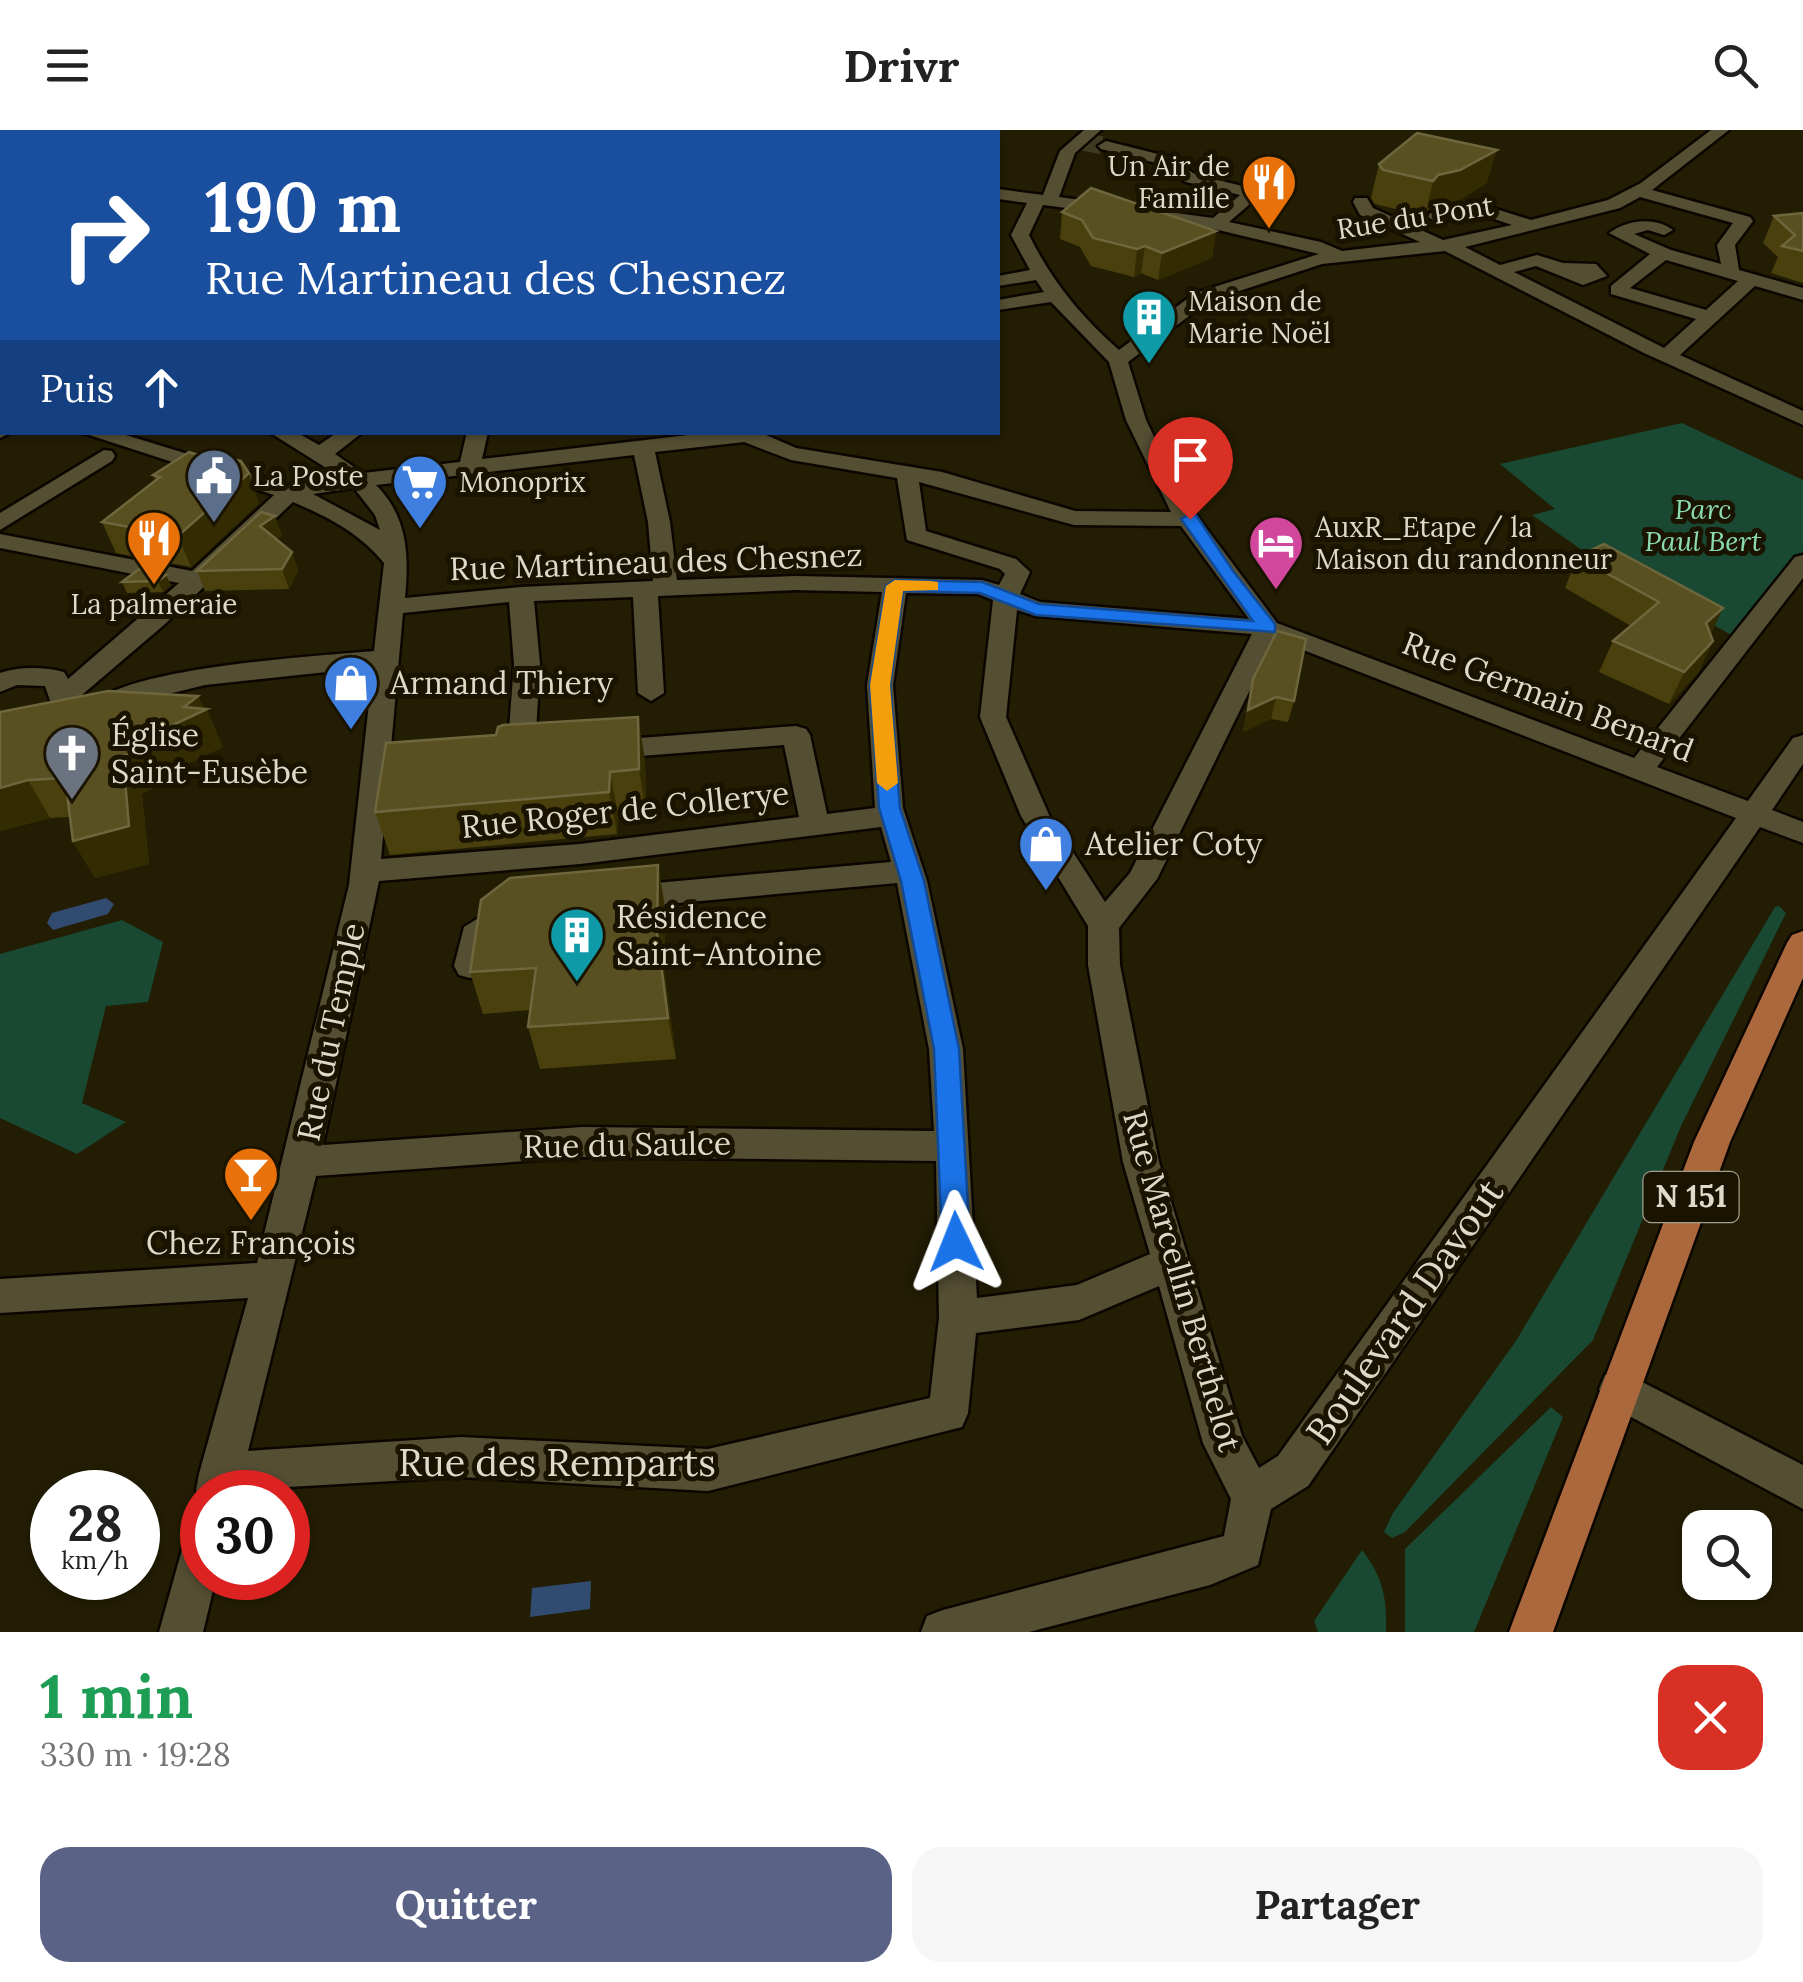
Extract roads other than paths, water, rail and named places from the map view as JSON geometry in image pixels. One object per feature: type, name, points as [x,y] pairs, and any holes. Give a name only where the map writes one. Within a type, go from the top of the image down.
[{"type":"main road","name":"N 151","points":[[1531,1632],[1712,1142],[1803,943]]},
{"type":"street","name":"Rue du Pont","points":[[1118,360],[1202,298],[1330,252],[1444,246],[1614,204],[1722,130]]},
{"type":"street","points":[[907,474],[915,535],[1008,564],[1018,572],[994,592],[993,717],[1035,816],[1103,924],[1142,879],[1268,628],[1172,498],[1136,420],[1118,360],[1054,296],[1038,274],[1020,235],[1068,151],[1085,138]]},
{"type":"street","points":[[1106,146],[1177,166],[1192,179],[1253,193],[1216,224]]},
{"type":"street","points":[[1638,191],[1744,221],[1726,245],[1741,276]]},
{"type":"street","points":[[1000,194],[1216,224],[1330,252],[1363,225],[1366,210],[1360,202]]},
{"type":"street","points":[[1436,217],[1476,208],[1532,226]]},
{"type":"street","points":[[1363,225],[1444,246],[1666,356],[1803,418]]},
{"type":"street","points":[[1664,230],[1648,225],[1618,234],[1665,254],[1803,294]]},
{"type":"street","points":[[1617,290],[1650,260],[1665,254]]},
{"type":"street","points":[[1499,271],[1537,260],[1578,268],[1617,290],[1710,318]]},
{"type":"street","points":[[1000,280],[1038,274]]},
{"type":"street","points":[[1666,356],[1710,318],[1741,276]]},
{"type":"street","points":[[1000,305],[1054,296]]},
{"type":"street","points":[[100,435],[292,493],[370,532],[388,547],[396,562]]},
{"type":"street","points":[[284,435],[363,480]]},
{"type":"street","points":[[320,454],[348,435]]},
{"type":"street","points":[[469,468],[477,435]]},
{"type":"street","points":[[62,716],[195,578],[292,493],[363,480],[738,435]]},
{"type":"street","points":[[747,435],[791,454],[1002,495],[1074,518],[1190,519]]},
{"type":"street","points":[[644,448],[659,522],[651,693]]},
{"type":"street","points":[[0,523],[104,456]]},
{"type":"street","name":"Rue du Temple","points":[[221,1470],[302,1162],[366,871],[396,536],[363,480]]},
{"type":"street","points":[[0,541],[195,578]]},
{"type":"street","points":[[1639,770],[1803,562]]},
{"type":"street","name":"Rue Martineau des Chesnez","points":[[392,607],[521,594],[796,583],[994,592],[1036,609],[1268,628]]},
{"type":"street","points":[[895,586],[880,685],[892,816],[909,872],[946,1049],[958,1318],[1078,1302],[1172,1262]]},
{"type":"street","points":[[521,594],[527,664],[520,756],[796,735],[815,824]]},
{"type":"street","name":"Rue Germain Benard","points":[[1268,628],[1803,833]]},
{"type":"street","points":[[62,716],[179,682],[388,658]]},
{"type":"street","points":[[4,677],[54,678],[62,716]]},
{"type":"street","name":"Boulevard Davout","points":[[1252,1497],[1294,1472],[1803,744]]},
{"type":"street","name":"Rue Roger de Collerye","points":[[366,871],[569,855],[892,816]]},
{"type":"street","points":[[568,887],[569,855]]},
{"type":"street","points":[[599,900],[909,872]]},
{"type":"street","points":[[470,966],[475,935],[513,906],[531,905]]},
{"type":"street","name":"Rue Marcellin Berthelot","points":[[1103,924],[1104,965],[1141,1162],[1224,1442],[1252,1497]]},
{"type":"street","name":"Rue du Saulce","points":[[302,1162],[582,1142],[953,1146]]},
{"type":"street","points":[[0,1296],[271,1278]]},
{"type":"street","name":"Rue des Remparts","points":[[310,1473],[460,1457],[708,1470],[948,1413],[958,1318]]},
{"type":"street","points":[[1619,1389],[1803,1488]]},
{"type":"street","points":[[942,1632],[1210,1563],[1243,1550],[1252,1497]]},
{"type":"street","points":[[182,1632],[190,1600]]},
{"type":"water","points":[[106,898],[114,904],[108,914],[53,930],[47,923],[52,913]]},
{"type":"water","points":[[591,1581],[590,1609],[530,1617],[532,1588]]},
{"type":"tunnel","points":[[1084,142],[1106,146]]},
{"type":"place","name":"Un Air de Famille","points":[[1269,231]]},
{"type":"place","name":"Maison de Marie Noël","points":[[1149,366]]},
{"type":"place","name":"La Poste","points":[[214,525]]},
{"type":"place","name":"Monoprix","points":[[420,531]]},
{"type":"place","name":"La palmeraie","points":[[154,587]]},
{"type":"place","name":"AuxR_Etape / la Maison du randonneur","points":[[1276,592]]},
{"type":"place","name":"Armand Thiery","points":[[351,732]]},
{"type":"place","name":"Église Saint-Eusèbe","points":[[72,802]]},
{"type":"place","name":"Atelier Coty","points":[[1046,893]]},
{"type":"place","name":"Résidence Saint-Antoine","points":[[577,984]]},
{"type":"place","name":"Chez François","points":[[251,1223]]},
{"type":"park label","name":"Parc Paul Bert","points":[[1703,525]]}]
